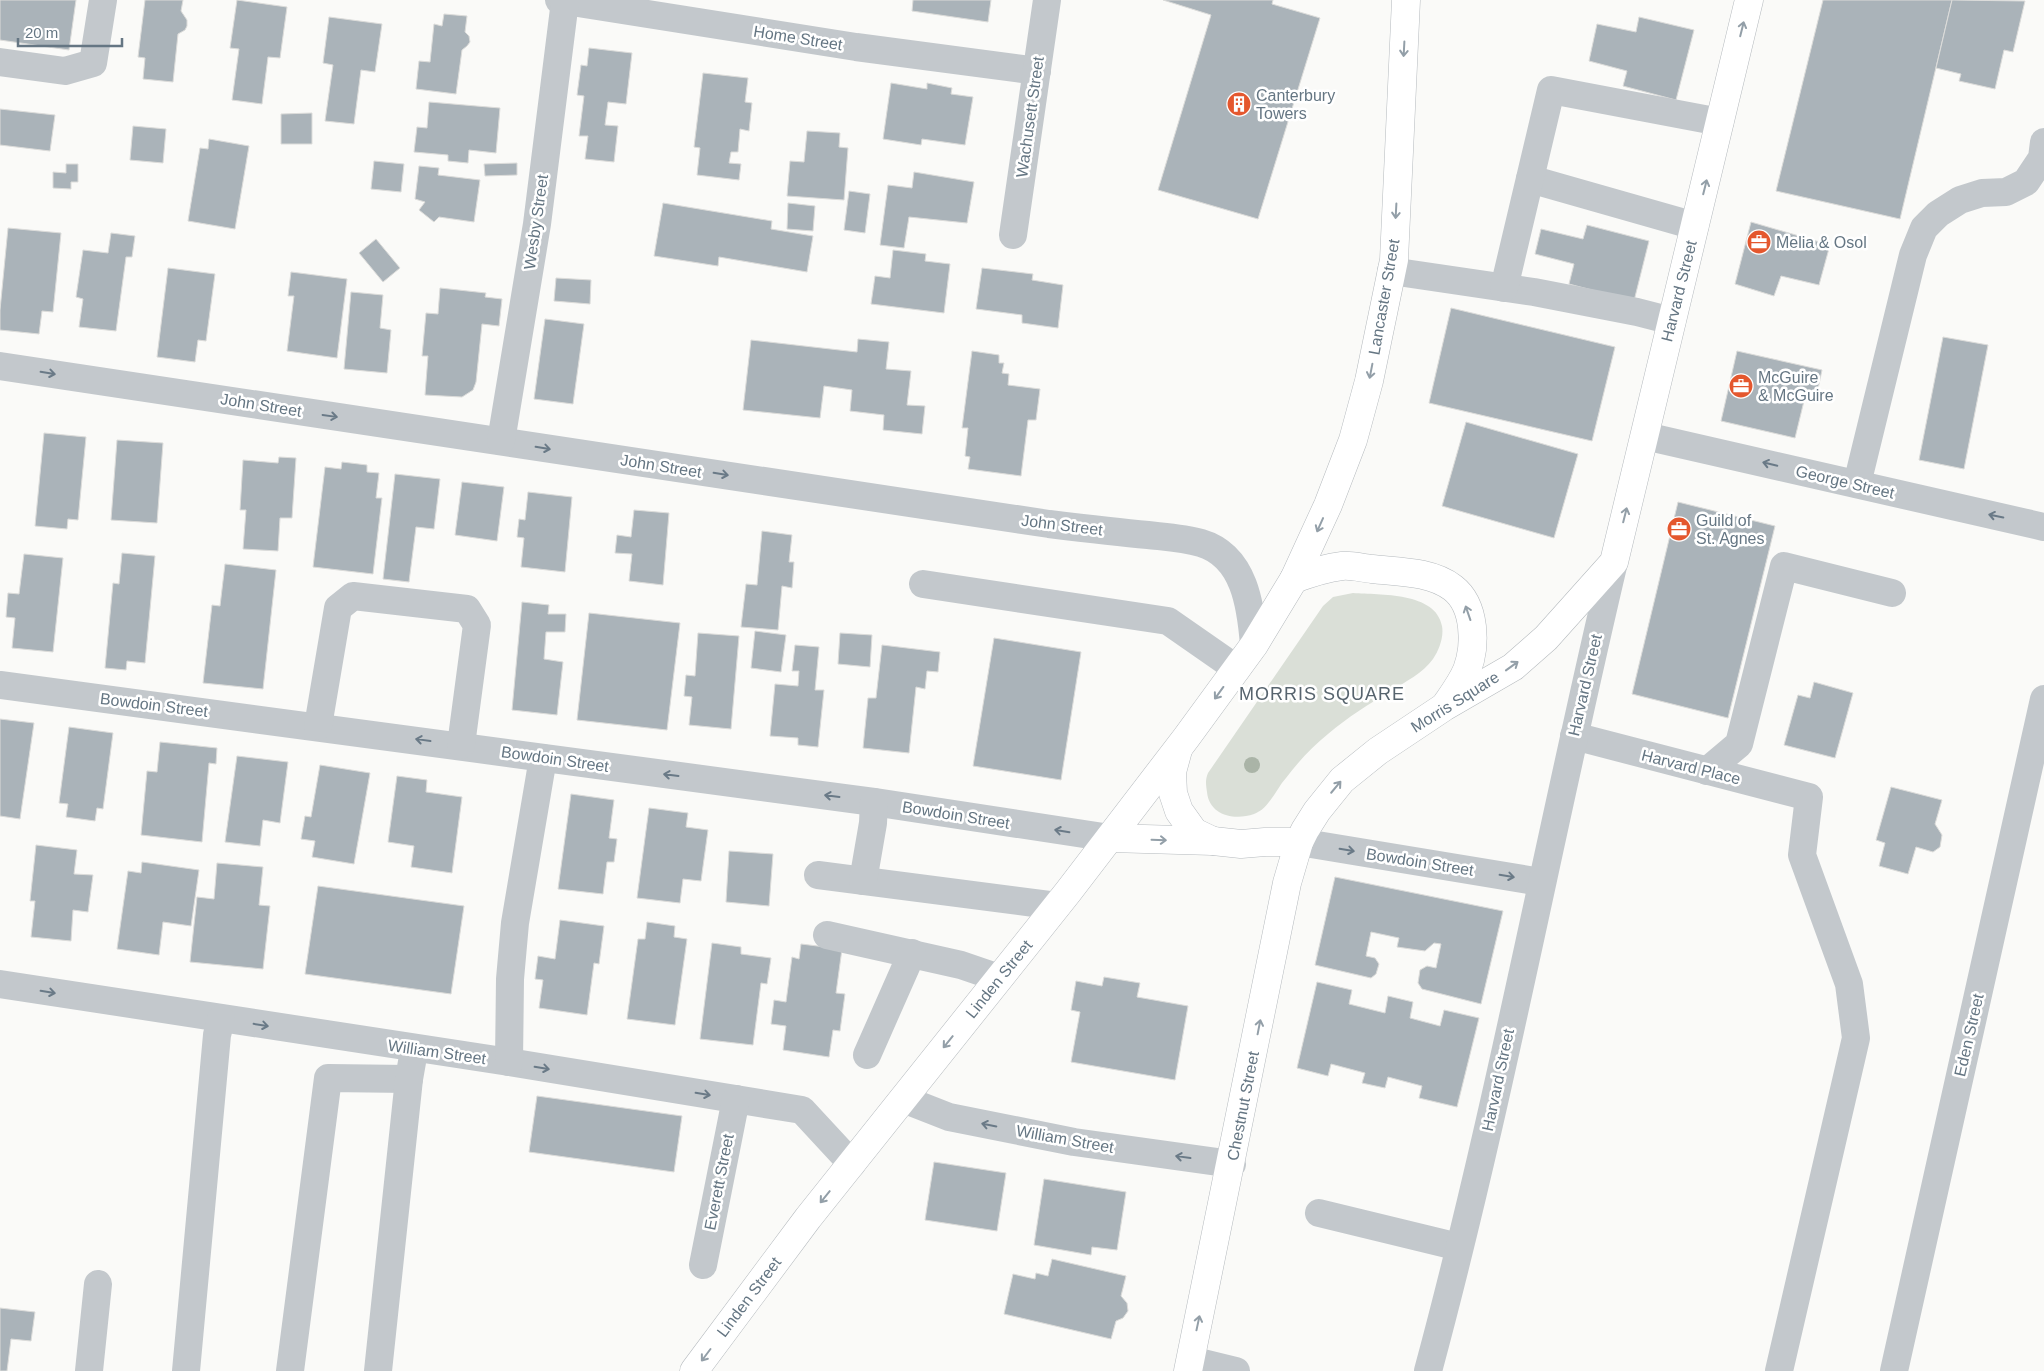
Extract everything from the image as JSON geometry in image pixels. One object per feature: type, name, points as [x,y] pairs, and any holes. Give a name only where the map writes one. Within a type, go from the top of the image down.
[{"type":"main road","name":"Lancaster Street","points":[[1294,579],[1328,505],[1353,440],[1369,381],[1394,260],[1406,0]]},
{"type":"main road","name":"Harvard Street","points":[[1614,562],[1750,0]]},
{"type":"main road","name":"Morris Square","points":[[1299,842],[1317,811],[1342,780],[1361,764],[1444,707],[1513,667],[1546,638],[1614,562]]},
{"type":"main road","points":[[1294,579],[1322,569],[1344,566],[1422,575],[1454,589],[1461,597],[1470,618],[1472,642],[1467,671],[1459,687],[1444,707]]},
{"type":"main road","name":"Linden Street","points":[[694,1371],[808,1218],[1057,906],[1178,749],[1254,645],[1294,579]]},
{"type":"main road","points":[[1178,749],[1172,772],[1173,793],[1179,811],[1194,832],[1213,841]]},
{"type":"main road","points":[[1265,842],[1289,830],[1317,811]]},
{"type":"main road","points":[[1110,838],[1213,841],[1240,844],[1299,842]]},
{"type":"main road","name":"Chestnut Street","points":[[1190,1366],[1232,1164],[1285,891],[1299,842]]},
{"type":"street","points":[[0,62],[65,72],[93,63],[103,0]]},
{"type":"street","name":"Home Street","points":[[562,0],[856,47],[1036,72]]},
{"type":"street","name":"Wesby Street","points":[[501,441],[537,224],[562,0]]},
{"type":"street","name":"Wachusett Street","points":[[1013,235],[1047,0]]},
{"type":"street","points":[[1504,288],[1552,90],[1720,122]]},
{"type":"street","points":[[1857,484],[1913,255],[1924,228],[1938,214],[1960,200],[1982,193],[2006,192],[2026,182],[2042,158],[2044,142]]},
{"type":"street","points":[[1530,179],[1695,226]]},
{"type":"street","points":[[1391,271],[1578,300],[1672,322]]},
{"type":"street","name":"John Street","points":[[0,366],[1049,524],[1175,538],[1202,543],[1214,549],[1229,561],[1240,578],[1249,598],[1254,645]]},
{"type":"street","name":"George Street","points":[[1645,436],[2044,527]]},
{"type":"street","name":"Harvard Street","points":[[1428,1371],[1486,1134],[1614,562]]},
{"type":"street","points":[[1706,770],[1739,744],[1784,566],[1892,593]]},
{"type":"street","points":[[923,584],[1168,621],[1237,669]]},
{"type":"street","points":[[318,726],[338,608],[353,596],[468,609],[477,625],[461,745]]},
{"type":"street","name":"Bowdoin Street","points":[[0,685],[461,745],[543,758],[874,802],[1110,838]]},
{"type":"street","name":"Eden Street","points":[[1894,1371],[2044,699]]},
{"type":"street","name":"Harvard Place","points":[[1574,736],[1809,798],[1802,855],[1849,984],[1856,1038],[1779,1371]]},
{"type":"street","points":[[509,1062],[510,979],[515,923],[543,758]]},
{"type":"street","points":[[863,881],[873,823],[874,802]]},
{"type":"street","name":"Bowdoin Street","points":[[1299,842],[1541,882]]},
{"type":"street","points":[[818,876],[1057,906]]},
{"type":"street","points":[[826,934],[961,965],[999,978]]},
{"type":"street","points":[[867,1055],[912,954]]},
{"type":"street","name":"William Street","points":[[0,984],[509,1062],[802,1110],[852,1164]]},
{"type":"street","points":[[186,1371],[217,1035],[221,1019]]},
{"type":"street","points":[[378,1371],[409,1079],[416,1049]]},
{"type":"street","points":[[290,1371],[328,1078],[409,1079]]},
{"type":"street","name":"William Street","points":[[903,1098],[949,1118],[1074,1142],[1232,1164]]},
{"type":"street","name":"Everett Street","points":[[703,1265],[736,1099]]},
{"type":"street","points":[[1319,1213],[1459,1247]]},
{"type":"street","points":[[89,1371],[98,1284]]},
{"type":"street","points":[[1190,1366],[1236,1371]]},
{"type":"shaded area","points":[[1353,593],[1391,595],[1418,601],[1429,607],[1438,615],[1442,626],[1440,643],[1433,659],[1414,677],[1359,711],[1322,739],[1282,782],[1264,808],[1254,814],[1238,817],[1217,811],[1212,806],[1207,792],[1206,778],[1208,773],[1323,606],[1333,597]]},
{"type":"building","points":[[0,0],[76,0],[69,50],[0,40]]},
{"type":"building","points":[[145,0],[183,0],[181,11],[187,20],[187,26],[185,30],[178,34],[173,82],[143,79],[145,58],[138,57]]},
{"type":"building","points":[[237,0],[287,7],[280,58],[268,57],[262,104],[232,100],[239,49],[230,48]]},
{"type":"building","points":[[913,0],[991,0],[988,22],[912,11]]},
{"type":"building","name":"Canterbury Towers","points":[[1163,0],[1273,0],[1272,4],[1320,18],[1258,219],[1158,190],[1211,15]]},
{"type":"building","points":[[1823,0],[1952,0],[1900,219],[1776,191]]},
{"type":"building","points":[[1952,0],[2025,1],[2013,52],[2004,50],[1995,89],[1959,81],[1961,74],[1936,68]]},
{"type":"building","points":[[444,14],[467,16],[465,32],[469,36],[470,42],[462,50],[456,94],[416,89],[419,61],[430,62],[434,24],[442,26]]},
{"type":"building","points":[[329,17],[382,24],[375,72],[361,70],[354,124],[325,121],[333,65],[323,63]]},
{"type":"building","points":[[1639,17],[1694,30],[1676,100],[1623,86],[1627,71],[1589,61],[1597,24],[1636,32]]},
{"type":"building","points":[[589,48],[632,53],[626,104],[608,102],[605,125],[618,126],[614,162],[585,159],[588,136],[579,136],[584,96],[577,95],[581,65],[587,66]]},
{"type":"building","points":[[703,73],[748,78],[745,102],[752,103],[749,131],[740,129],[738,152],[731,152],[729,163],[741,164],[739,180],[697,175],[700,148],[694,147]]},
{"type":"building","points":[[891,83],[927,89],[927,83],[952,88],[951,94],[973,97],[965,145],[922,139],[921,145],[883,139]]},
{"type":"building","points":[[429,102],[500,108],[496,153],[469,150],[468,163],[448,161],[448,155],[414,152],[417,127],[427,128]]},
{"type":"building","points":[[0,109],[55,115],[50,151],[0,145]]},
{"type":"building","points":[[312,113],[312,144],[281,144],[281,114]]},
{"type":"building","points":[[133,126],[166,129],[163,163],[130,160]]},
{"type":"building","points":[[807,131],[840,133],[839,147],[848,148],[844,200],[787,196],[790,161],[804,162]]},
{"type":"building","points":[[209,139],[249,146],[235,229],[188,221],[200,148],[208,149]]},
{"type":"building","points":[[374,161],[404,164],[401,192],[371,189]]},
{"type":"building","points":[[517,163],[517,175],[485,176],[484,164]]},
{"type":"building","points":[[66,164],[78,164],[78,182],[71,182],[71,189],[53,188],[53,172],[66,173]]},
{"type":"building","points":[[419,166],[439,168],[438,175],[480,180],[474,222],[439,217],[434,222],[419,210],[425,202],[415,199]]},
{"type":"building","points":[[914,172],[974,182],[967,223],[909,217],[904,248],[880,245],[888,185],[912,188]]},
{"type":"building","points":[[849,191],[870,194],[865,233],[844,230]]},
{"type":"building","points":[[663,203],[772,221],[771,229],[813,236],[807,272],[719,257],[718,266],[654,256]]},
{"type":"building","points":[[788,203],[815,206],[813,231],[787,229]]},
{"type":"building","points":[[1751,222],[1830,245],[1819,285],[1781,276],[1774,296],[1735,284]]},
{"type":"building","points":[[1587,225],[1649,241],[1634,301],[1569,284],[1574,264],[1535,254],[1541,229],[1583,239]]},
{"type":"building","points":[[8,228],[61,233],[53,312],[42,311],[39,334],[0,330],[0,310]]},
{"type":"building","points":[[111,233],[135,236],[132,257],[126,257],[116,331],[79,327],[83,299],[76,297],[83,250],[108,253]]},
{"type":"building","points":[[376,239],[400,268],[383,282],[359,253]]},
{"type":"building","points":[[893,250],[926,254],[925,261],[950,264],[944,313],[871,304],[875,276],[890,278]]},
{"type":"building","points":[[168,268],[215,274],[206,341],[198,340],[195,362],[157,357]]},
{"type":"building","points":[[982,268],[1033,274],[1032,280],[1063,285],[1058,328],[1022,323],[1022,315],[976,309]]},
{"type":"building","points":[[291,272],[347,279],[337,358],[287,351],[294,296],[288,296]]},
{"type":"building","points":[[556,278],[591,280],[590,304],[554,301]]},
{"type":"building","points":[[440,288],[486,293],[485,297],[502,299],[499,326],[482,324],[476,382],[473,390],[462,397],[425,395],[428,356],[422,356],[426,313],[438,314]]},
{"type":"building","points":[[351,292],[383,295],[380,328],[391,330],[387,373],[344,369]]},
{"type":"building","points":[[1451,308],[1615,347],[1592,441],[1429,403]]},
{"type":"building","points":[[545,319],[584,324],[573,404],[534,399]]},
{"type":"building","points":[[1943,337],[1988,345],[1964,469],[1919,460]]},
{"type":"building","points":[[858,339],[889,342],[886,369],[911,371],[907,405],[925,406],[922,434],[883,430],[884,415],[850,411],[852,390],[824,386],[820,418],[743,410],[751,340],[857,352]]},
{"type":"building","points":[[972,351],[999,355],[999,363],[1004,363],[1002,373],[1009,374],[1008,385],[1040,389],[1036,420],[1028,420],[1021,476],[968,469],[970,457],[965,456],[968,428],[962,428]]},
{"type":"building","points":[[1737,351],[1822,370],[1815,403],[1804,401],[1795,438],[1721,421]]},
{"type":"building","points":[[1466,422],[1578,454],[1554,538],[1442,506]]},
{"type":"building","points":[[44,433],[86,437],[78,520],[68,519],[67,529],[35,526]]},
{"type":"building","points":[[117,440],[163,443],[157,523],[111,520]]},
{"type":"building","points":[[279,457],[296,458],[292,518],[280,518],[278,551],[243,549],[246,510],[240,510],[243,460],[278,463]]},
{"type":"building","points":[[342,462],[367,465],[367,472],[379,473],[376,498],[382,498],[373,574],[313,567],[325,467],[341,469]]},
{"type":"building","points":[[395,474],[440,479],[434,529],[416,527],[409,582],[383,579]]},
{"type":"building","points":[[462,482],[504,487],[497,541],[455,535]]},
{"type":"building","points":[[528,492],[572,497],[565,572],[521,567],[524,538],[517,537],[519,519],[525,520]]},
{"type":"building","points":[[1678,502],[1775,526],[1728,718],[1632,694]]},
{"type":"building","points":[[634,510],[669,513],[663,585],[629,581],[632,554],[615,553],[617,535],[631,537]]},
{"type":"building","points":[[762,531],[792,535],[789,562],[794,562],[792,588],[782,586],[778,630],[741,627],[746,584],[757,585]]},
{"type":"building","points":[[122,553],[155,556],[145,663],[127,661],[126,670],[105,668],[113,583],[119,584]]},
{"type":"building","points":[[24,554],[63,558],[53,652],[12,648],[15,618],[6,617],[8,593],[19,594]]},
{"type":"building","points":[[225,564],[276,570],[263,689],[203,683],[212,605],[220,606]]},
{"type":"building","points":[[522,602],[549,605],[548,614],[566,614],[565,632],[546,632],[544,659],[563,662],[557,715],[512,710]]},
{"type":"building","points":[[589,613],[680,623],[667,730],[577,720]]},
{"type":"building","points":[[755,631],[786,635],[781,672],[751,668]]},
{"type":"building","points":[[698,633],[739,636],[731,729],[689,725],[692,697],[684,696],[686,675],[695,676]]},
{"type":"building","points":[[840,633],[872,635],[870,667],[838,664]]},
{"type":"building","points":[[994,638],[1081,652],[1061,780],[973,766]]},
{"type":"building","points":[[795,645],[819,647],[815,690],[824,690],[818,747],[798,745],[798,738],[770,736],[775,684],[798,686],[799,671],[792,671]]},
{"type":"building","points":[[882,645],[940,652],[938,672],[927,671],[925,689],[916,687],[909,753],[863,748],[868,698],[876,698]]},
{"type":"building","points":[[1814,682],[1853,693],[1835,758],[1784,745],[1798,695],[1810,698]]},
{"type":"building","points":[[0,719],[34,723],[20,819],[0,816]]},
{"type":"building","points":[[69,727],[113,733],[103,809],[97,808],[95,821],[66,817],[68,804],[59,803]]},
{"type":"building","points":[[160,742],[217,748],[216,764],[209,763],[202,842],[141,835],[147,771],[157,772]]},
{"type":"building","points":[[237,756],[288,762],[280,823],[263,820],[260,846],[225,842]]},
{"type":"building","points":[[320,765],[370,773],[354,864],[312,857],[315,841],[301,839],[305,816],[311,817]]},
{"type":"building","points":[[397,776],[427,780],[426,792],[462,797],[452,873],[411,867],[414,846],[388,842]]},
{"type":"building","points":[[1891,787],[1942,800],[1935,824],[1942,835],[1940,847],[1933,852],[1916,847],[1908,874],[1879,866],[1885,843],[1876,840]]},
{"type":"building","points":[[571,794],[614,800],[609,838],[617,839],[614,862],[607,862],[603,894],[558,889]]},
{"type":"building","points":[[649,808],[688,813],[686,827],[708,830],[701,881],[683,879],[680,903],[637,898]]},
{"type":"building","points":[[36,845],[77,850],[74,874],[93,875],[88,912],[73,910],[71,941],[31,937],[35,901],[30,901]]},
{"type":"building","points":[[729,851],[773,854],[769,906],[726,902]]},
{"type":"building","points":[[142,862],[199,870],[191,926],[163,922],[159,955],[117,949],[128,871],[141,873]]},
{"type":"building","points":[[217,863],[263,867],[259,905],[270,906],[263,969],[190,962],[197,897],[214,899]]},
{"type":"building","points":[[1335,877],[1503,911],[1481,1004],[1422,989],[1418,983],[1420,970],[1427,966],[1436,968],[1441,944],[1434,943],[1425,951],[1397,947],[1399,938],[1371,932],[1366,956],[1375,958],[1379,964],[1376,974],[1371,978],[1315,965]]},
{"type":"building","points":[[318,886],[464,906],[451,994],[305,974]]},
{"type":"building","points":[[560,920],[604,926],[599,964],[594,963],[587,1015],[539,1008],[543,980],[535,979],[538,956],[555,959]]},
{"type":"building","points":[[647,922],[675,926],[674,937],[687,939],[675,1025],[627,1019],[638,939],[645,939]]},
{"type":"building","points":[[712,943],[741,947],[741,954],[771,958],[767,984],[761,983],[753,1045],[700,1039]]},
{"type":"building","points":[[801,944],[842,949],[836,993],[845,994],[840,1031],[833,1030],[829,1057],[783,1050],[786,1026],[771,1024],[774,1000],[786,1002],[792,957],[799,959]]},
{"type":"building","points":[[1104,977],[1140,983],[1137,997],[1188,1006],[1175,1080],[1071,1062],[1080,1012],[1071,1010],[1076,981],[1102,986]]},
{"type":"building","points":[[1317,982],[1352,990],[1349,1004],[1385,1013],[1388,996],[1413,1002],[1410,1018],[1440,1026],[1444,1010],[1479,1018],[1457,1107],[1419,1098],[1422,1086],[1388,1077],[1385,1088],[1362,1083],[1365,1073],[1331,1064],[1328,1076],[1297,1068]]},
{"type":"building","points":[[537,1096],[682,1116],[674,1172],[529,1152]]},
{"type":"building","points":[[934,1162],[1006,1173],[997,1231],[925,1220]]},
{"type":"building","points":[[1044,1179],[1126,1192],[1117,1250],[1092,1247],[1091,1255],[1034,1245]]},
{"type":"building","points":[[1052,1259],[1126,1276],[1121,1296],[1127,1303],[1128,1311],[1123,1318],[1116,1321],[1111,1339],[1004,1314],[1013,1274],[1035,1279],[1036,1273],[1048,1276]]},
{"type":"building","points":[[0,1308],[35,1312],[31,1341],[11,1339],[7,1371],[0,1371]]},
{"type":"place","name":"Canterbury Towers","points":[[1239,104]]},
{"type":"place","name":"Melia & Osol","points":[[1759,242]]},
{"type":"place","name":"McGuire & McGuire","points":[[1741,386]]},
{"type":"place","name":"Guild of St. Agnes","points":[[1679,529]]},
{"type":"district","name":"MORRIS SQUARE","points":[[1322,694]]}]
